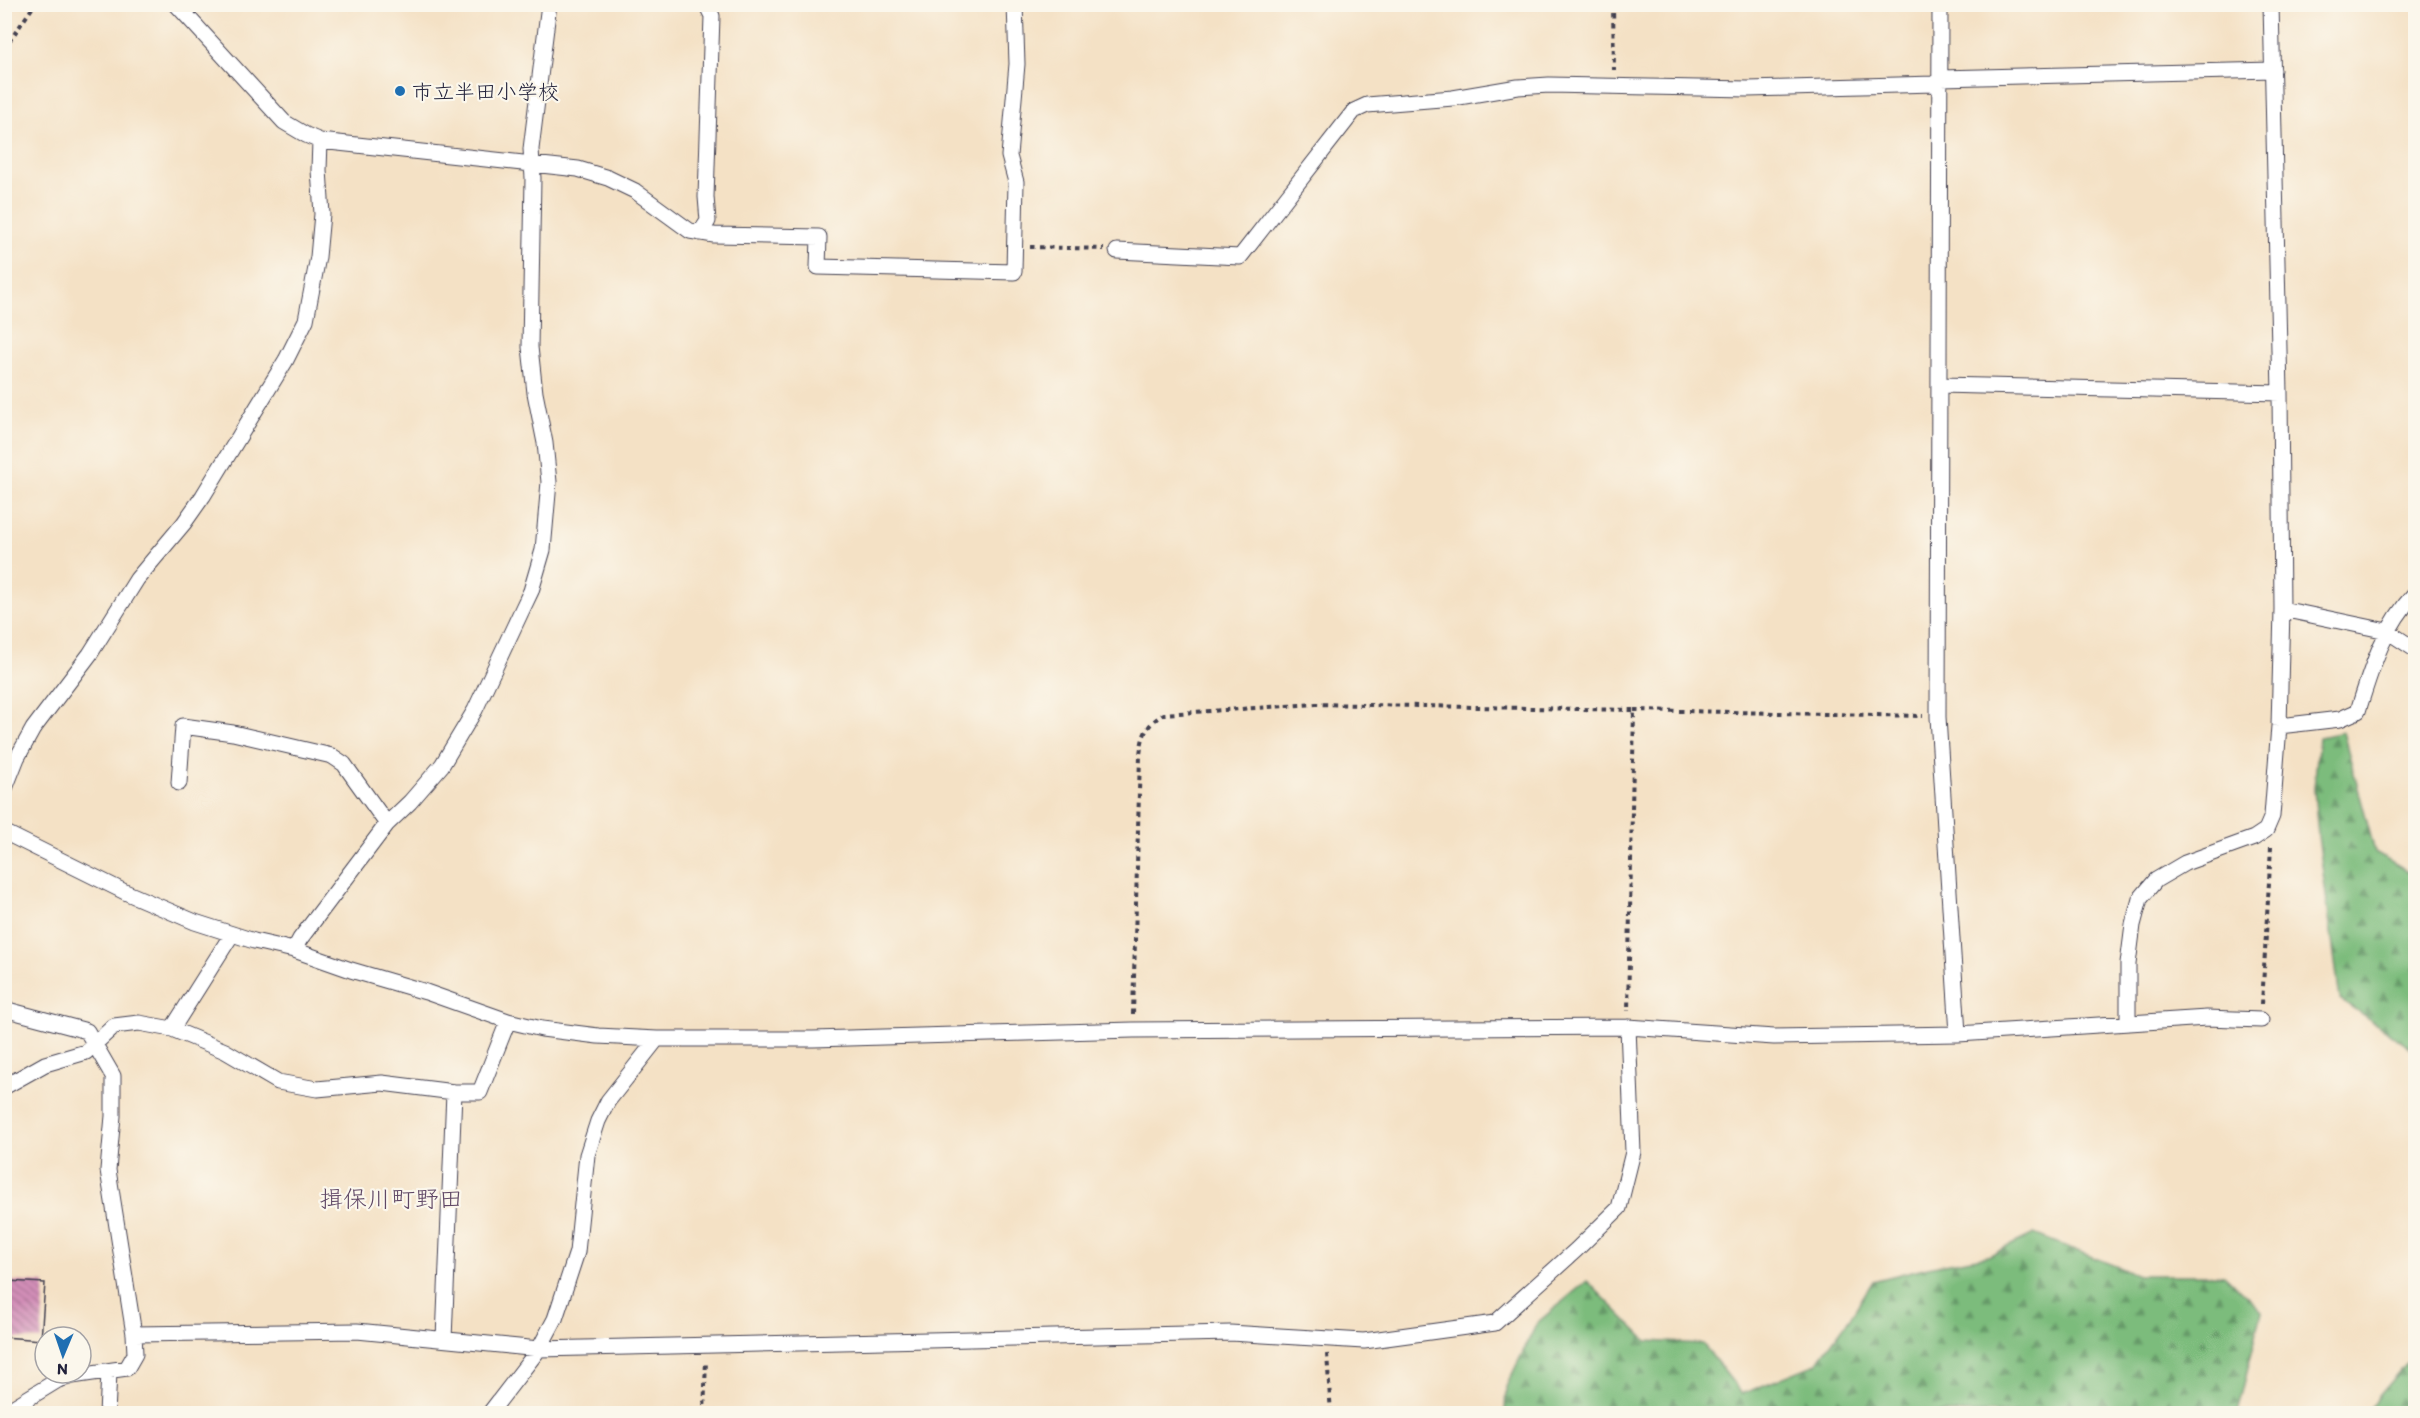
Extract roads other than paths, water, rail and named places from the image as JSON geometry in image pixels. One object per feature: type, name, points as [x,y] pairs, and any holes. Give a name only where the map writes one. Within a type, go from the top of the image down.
[{"type":"street","points":[[176,4],[284,122],[320,141],[579,170],[608,178],[635,191],[690,231],[714,235],[819,237],[818,267],[1014,272],[1016,182],[1009,156],[1017,64],[1015,4]]},
{"type":"street","points":[[294,950],[387,824],[410,802],[442,765],[475,710],[531,591],[543,550],[549,482],[530,347],[531,149],[549,4]]},
{"type":"street","points":[[700,233],[708,221],[706,197],[712,16],[706,4]]},
{"type":"street","points":[[1940,4],[1938,717],[1958,1034]]},
{"type":"street","points":[[2128,1022],[2128,964],[2133,925],[2140,899],[2156,880],[2175,869],[2254,838],[2266,830],[2272,816],[2279,726],[2282,609],[2280,393],[2271,4]]},
{"type":"street","points":[[1116,251],[1240,257],[1354,111],[1367,105],[1453,98],[1518,87],[1778,88],[1934,84],[1941,78],[2273,70]]},
{"type":"street","points":[[4,791],[17,758],[33,729],[90,654],[137,579],[184,523],[203,496],[286,360],[306,320],[318,257],[322,213],[319,170],[320,141]]},
{"type":"street","points":[[1940,385],[2280,393]]},
{"type":"street","points":[[2279,726],[2340,719],[2358,711],[2376,654],[2386,631],[2415,592]]},
{"type":"street","points":[[2282,609],[2386,631],[2415,650]]},
{"type":"street","points":[[179,783],[183,726],[233,733],[332,756],[344,764],[387,824]]},
{"type":"street","points":[[4,832],[126,892],[195,922],[294,950],[508,1021],[542,1029],[587,1035],[657,1039],[813,1039],[1133,1030],[1628,1027],[1774,1036],[1958,1034],[2207,1018],[2261,1020]]},
{"type":"street","points":[[172,1029],[232,934]]},
{"type":"street","points":[[4,1009],[87,1031],[113,1076],[113,1116],[108,1170],[134,1334],[135,1354],[128,1368],[58,1380],[4,1413]]},
{"type":"street","points":[[4,1087],[45,1064],[86,1052],[114,1026],[139,1023],[172,1029],[225,1052],[278,1082],[317,1089],[382,1083],[454,1092],[480,1092],[508,1021]]},
{"type":"street","points":[[134,1334],[357,1330],[539,1349],[1230,1333],[1365,1341],[1495,1323],[1576,1251],[1619,1208],[1633,1152],[1628,1027]]},
{"type":"street","points":[[489,1413],[539,1349],[555,1319],[577,1252],[587,1155],[598,1121],[608,1101],[657,1039]]},
{"type":"street","points":[[444,1339],[454,1092]]},
{"type":"street","points":[[107,1413],[109,1372]]},
{"type":"place","name":"市立半田小学校","points":[[400,91]]},
{"type":"district","name":"揖保川町野田","points":[[391,1198]]}]
